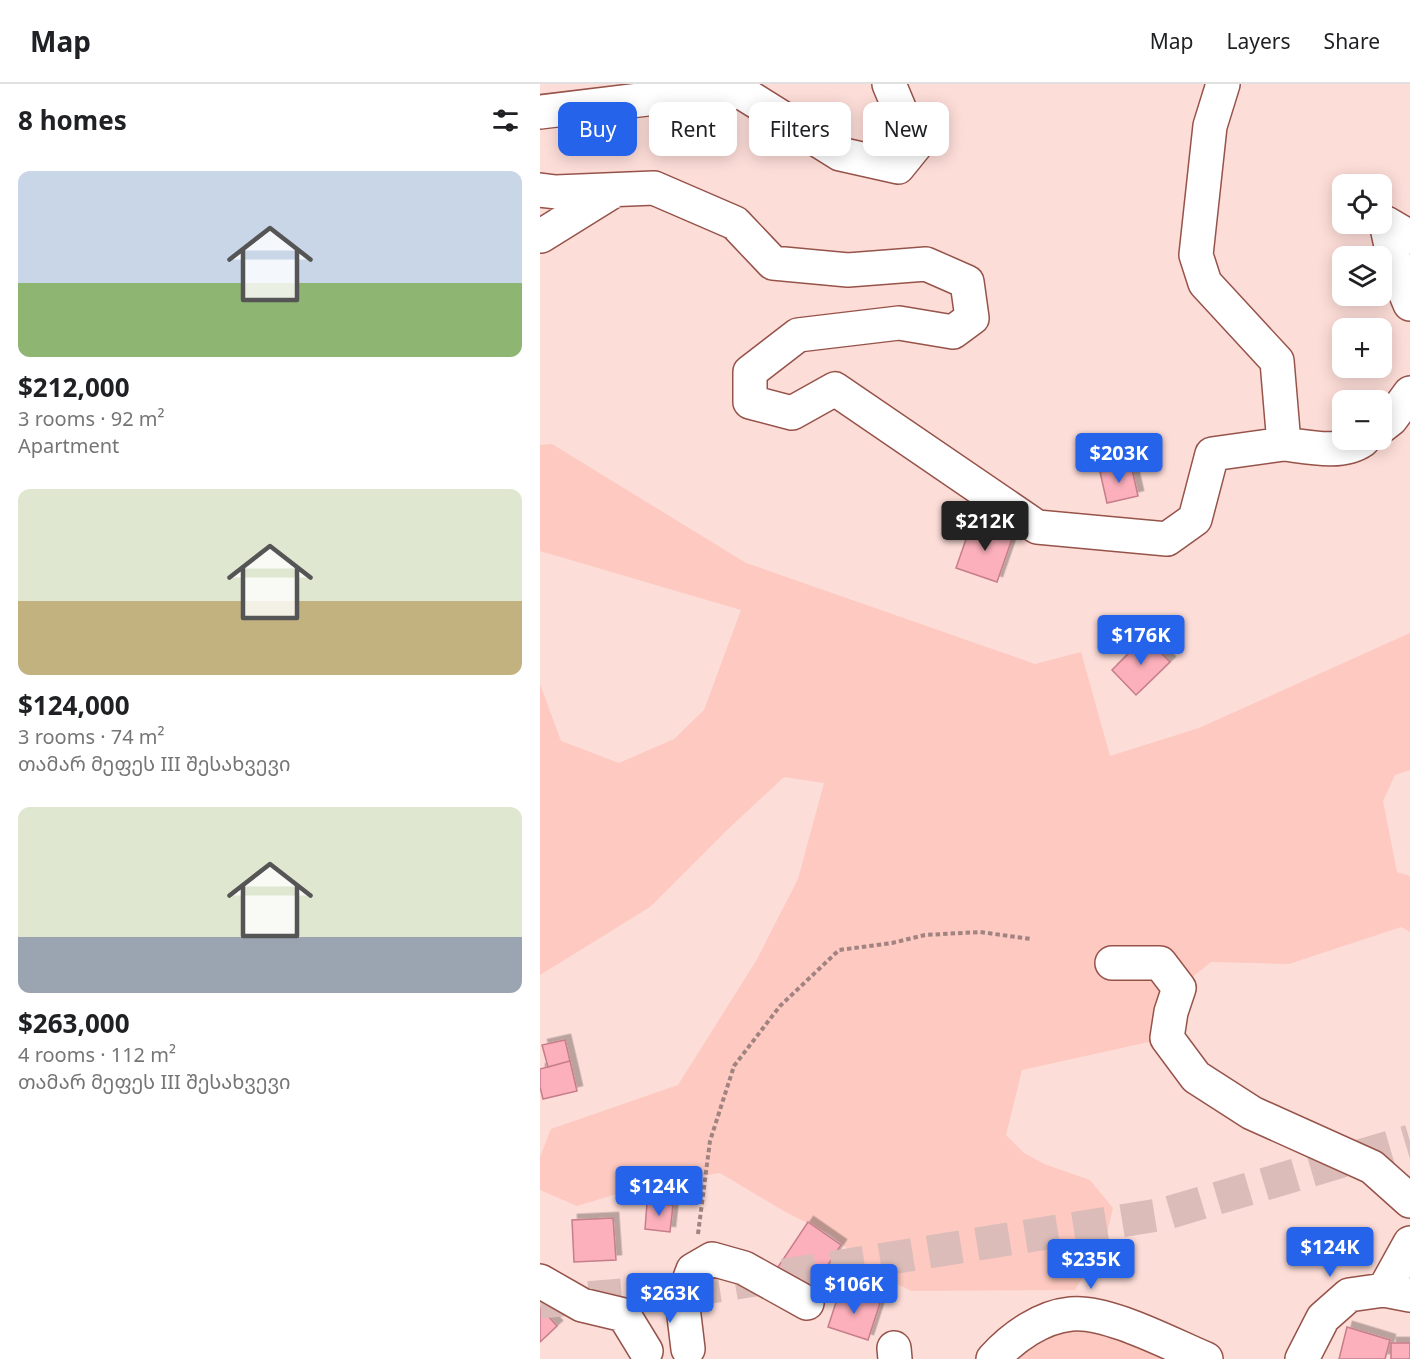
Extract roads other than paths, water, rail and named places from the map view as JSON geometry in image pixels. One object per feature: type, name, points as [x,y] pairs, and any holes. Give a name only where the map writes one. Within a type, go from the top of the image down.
[{"type":"street","points":[[540,112],[672,96],[741,92],[840,154],[898,166],[915,146],[889,84]]},
{"type":"street","points":[[1223,84],[1210,126],[1196,255],[1205,283],[1277,361],[1284,444]]},
{"type":"street","points":[[540,190],[654,188],[735,223],[773,263],[848,270],[926,264],[967,282],[972,318],[953,332],[899,323],[798,335],[750,372],[750,402],[792,413],[834,389],[1037,527],[1167,539],[1195,519],[1212,453],[1284,444],[1332,449]]},
{"type":"street","points":[[541,236],[617,190]]},
{"type":"street","points":[[1410,237],[1386,223],[1397,273],[1410,304]]},
{"type":"street","points":[[1392,417],[1410,393]]},
{"type":"street","points":[[1112,963],[1160,963],[1179,988],[1171,1012],[1167,1038],[1196,1077],[1252,1113],[1372,1167],[1410,1201]]},
{"type":"street","points":[[1302,1359],[1323,1318],[1349,1295],[1397,1293],[1410,1243]]},
{"type":"street","points":[[540,1281],[582,1305],[624,1315],[638,1355],[698,1354],[682,1299],[693,1270],[712,1259],[744,1268],[807,1303]]},
{"type":"street","points":[[993,1359],[1006,1345],[1026,1330],[1073,1313],[1099,1316],[1206,1359]]},
{"type":"tunnel","points":[[540,1302],[711,1287],[1164,1214],[1410,1141]]}]
